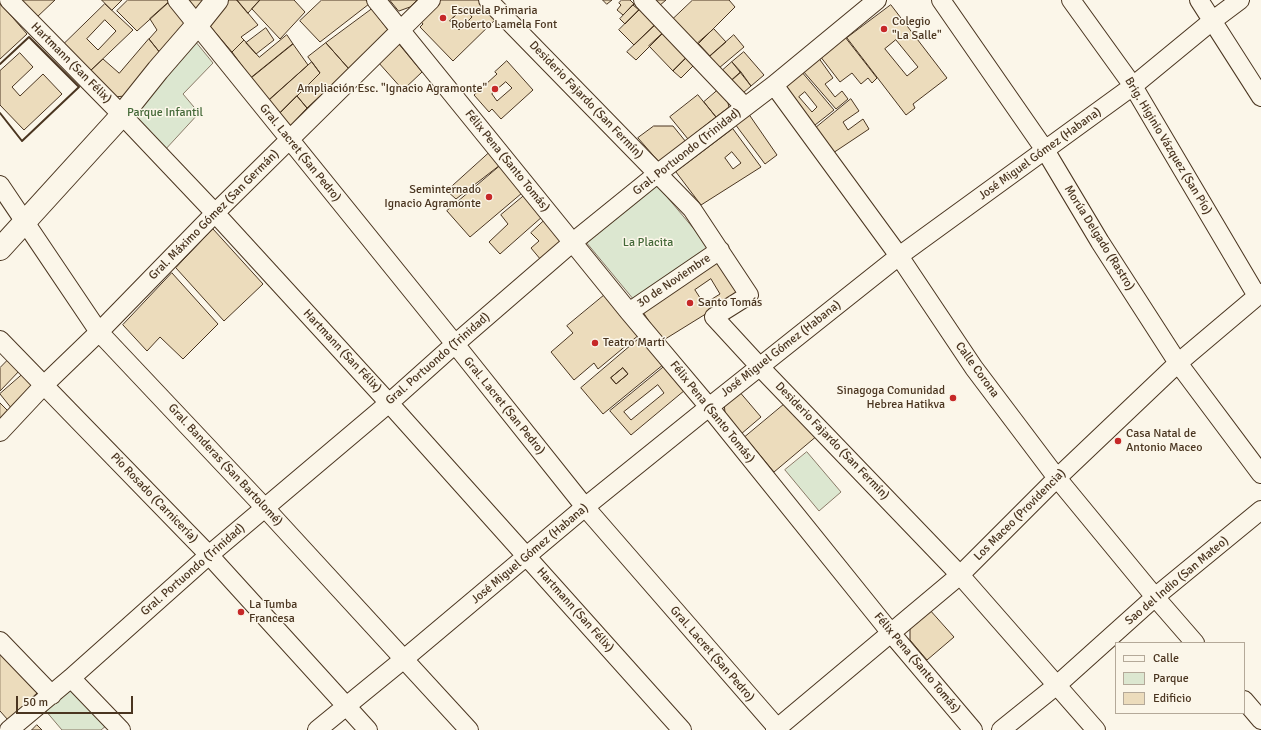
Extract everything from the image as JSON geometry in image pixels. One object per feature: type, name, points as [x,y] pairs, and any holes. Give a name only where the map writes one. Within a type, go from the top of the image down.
[{"type":"main road","points":[[0,249],[122,115],[217,0]]},
{"type":"street","name":"Hartmann (San Félix)","points":[[9,0],[122,115],[215,213],[389,403],[682,730]]},
{"type":"street","name":"Gral. Lacret (San Pedro)","points":[[177,0],[585,507],[777,729]]},
{"type":"street","name":"Félix Pena (Santo Tomás)","points":[[376,0],[629,312],[709,406],[891,633],[973,730]]},
{"type":"street","name":"Gral. Máximo Gómez (San Germán)","points":[[0,432],[44,385],[99,332],[215,213],[430,0]]},
{"type":"street","name":"Desiderio Fajardo (San Fermín)","points":[[488,0],[692,209],[749,296],[714,317],[760,367],[960,575],[1096,730]]},
{"type":"street","points":[[643,0],[745,107]]},
{"type":"street","name":"Gral. Portuondo (Trinidad)","points":[[9,730],[52,695],[209,555],[389,403],[573,242],[657,174],[774,85],[877,0]]},
{"type":"street","name":"Morúa Delgado (Rastro)","points":[[941,0],[1045,150],[1100,242],[1178,363],[1261,474]]},
{"type":"street","name":"Brig. Higinio Vázquez (San Pío)","points":[[1071,0],[1133,86],[1259,295]]},
{"type":"street","points":[[1199,0],[1261,97]]},
{"type":"street","name":"José Miguel Gómez (Habana)","points":[[317,730],[709,406],[899,256],[1133,86],[1240,0]]},
{"type":"street","name":"Calle Corona","points":[[774,85],[899,256],[974,368],[1057,478],[1194,642]]},
{"type":"street","name":"Gral. Banderas (San Bartolomé)","points":[[0,185],[99,332],[265,508],[469,730]]},
{"type":"street","name":"30 de Noviembre","points":[[629,312],[720,250]]},
{"type":"street","name":"Los Maceo (Providencia)","points":[[777,729],[960,575],[1057,478],[1178,363],[1259,295]]},
{"type":"street","name":"Pío Rosado (Carnicería)","points":[[0,340],[209,555],[368,730]]},
{"type":"street","name":"Sao del Indio (San Mateo)","points":[[1001,730],[1057,685],[1156,597],[1261,510]]},
{"type":"street","points":[[0,642],[52,695]]},
{"type":"street","points":[[71,678],[115,728]]},
{"type":"street","points":[[1245,701],[1261,720]]},
{"type":"green space","name":"Parque Infantil","points":[[195,41],[213,63],[183,94],[199,113],[164,151],[130,114]]},
{"type":"green space","name":"La Placita","points":[[657,185],[710,248],[634,300],[586,242]]},
{"type":"green space","points":[[807,452],[841,492],[819,511],[785,470]]},
{"type":"green space","points":[[72,685],[107,725],[101,730],[62,730],[45,710]]},
{"type":"building","points":[[20,0],[55,0],[36,18]]},
{"type":"building","points":[[102,0],[122,0],[112,10]]},
{"type":"building","points":[[128,0],[167,0],[169,2],[137,31],[117,11]]},
{"type":"building","points":[[187,0],[204,0],[195,11]]},
{"type":"building","points":[[226,0],[237,0],[258,25],[241,37],[244,40],[232,52],[209,25]]},
{"type":"building","points":[[237,0],[260,0],[248,13]]},
{"type":"building","points":[[260,0],[294,0],[305,12],[280,39],[252,9]]},
{"type":"building","points":[[322,0],[366,0],[369,4],[320,42],[300,21]]},
{"type":"building","points":[[390,0],[417,0],[410,7],[399,11]]},
{"type":"building","points":[[439,0],[482,0],[498,17],[453,61],[420,27],[423,24],[419,19]],"holes":[[[464,8],[472,17],[459,30],[450,21]]]},
{"type":"building","points":[[603,0],[612,0],[607,4]]},
{"type":"building","points":[[622,0],[630,0],[634,4],[623,15],[617,10],[621,5],[619,3]]},
{"type":"building","points":[[653,0],[666,0],[659,6]]},
{"type":"building","points":[[693,0],[729,0],[735,7],[696,46],[671,21]]},
{"type":"building","points":[[169,2],[187,25],[161,54],[149,39],[157,30],[150,19]]},
{"type":"building","points":[[0,3],[27,34],[0,59]]},
{"type":"building","points":[[105,4],[133,30],[89,72],[62,46]]},
{"type":"building","points":[[633,5],[639,10],[625,24],[620,19]]},
{"type":"building","points":[[891,5],[947,78],[913,104],[915,108],[906,115],[847,38]],"holes":[[[896,40],[918,67],[907,76],[885,49]]]},
{"type":"building","points":[[464,8],[472,17],[459,30],[450,21]]},
{"type":"building","points":[[372,9],[388,30],[349,69],[326,43]]},
{"type":"building","points":[[640,9],[655,25],[634,45],[619,30]]},
{"type":"building","points":[[105,20],[116,31],[98,50],[87,39]]},
{"type":"building","points":[[655,25],[663,33],[636,60],[627,52]]},
{"type":"building","points":[[266,28],[274,40],[256,54],[246,43]]},
{"type":"building","points":[[714,29],[726,42],[710,56],[698,43]]},
{"type":"building","points":[[663,33],[687,57],[673,71],[649,46]]},
{"type":"building","points":[[287,35],[293,44],[251,78],[232,52],[244,40],[259,57]]},
{"type":"building","points":[[734,35],[744,47],[719,68],[709,57]]},
{"type":"building","points":[[845,37],[877,78],[872,83],[868,78],[861,84],[852,73],[840,82],[820,56]]},
{"type":"building","points":[[149,39],[161,54],[125,96],[114,97],[89,72],[103,59],[119,73]]},
{"type":"building","points":[[326,43],[349,69],[307,108],[297,96],[320,73],[308,57]]},
{"type":"building","points":[[398,43],[422,72],[403,90],[378,62]]},
{"type":"building","points":[[293,44],[308,65],[268,101],[251,78]]},
{"type":"building","points":[[744,52],[764,75],[751,86],[732,62]]},
{"type":"building","points":[[20,53],[33,67],[12,87],[20,96],[43,74],[62,94],[24,130],[0,105],[0,71]]},
{"type":"building","points":[[687,57],[694,65],[681,78],[673,71]]},
{"type":"building","points":[[818,57],[833,78],[825,84],[835,97],[842,91],[848,99],[836,109],[803,71]]},
{"type":"building","points":[[507,61],[533,90],[501,119],[492,109],[489,112],[474,95],[497,74],[495,72]],"holes":[[[506,82],[512,88],[497,101],[492,94]]]},
{"type":"building","points":[[312,62],[320,73],[279,114],[268,101]]},
{"type":"building","points":[[732,62],[741,72],[732,80],[723,70]]},
{"type":"building","points":[[801,71],[834,110],[810,129],[780,91]],"holes":[[[805,92],[817,107],[812,112],[799,97]]]},
{"type":"building","points":[[741,72],[751,86],[743,93],[732,80]]},
{"type":"building","points":[[718,90],[727,99],[729,107],[716,117],[704,102]]},
{"type":"building","points":[[698,95],[716,117],[688,139],[670,117]]},
{"type":"building","points":[[297,96],[307,108],[290,126],[279,114]]},
{"type":"building","points":[[851,99],[859,111],[843,122],[848,130],[863,119],[869,129],[830,155],[812,131]]},
{"type":"building","points":[[748,113],[777,155],[765,164],[735,124]]},
{"type":"building","points":[[654,126],[673,126],[686,142],[659,162],[638,138]]},
{"type":"building","points":[[733,129],[761,167],[701,205],[676,172]],"holes":[[[732,152],[741,163],[733,169],[725,158]]]},
{"type":"building","points":[[489,153],[500,165],[456,199],[447,191]]},
{"type":"building","points":[[500,166],[522,193],[470,237],[447,211]]},
{"type":"building","points":[[525,195],[543,216],[500,254],[489,242],[508,224],[501,215]]},
{"type":"building","points":[[546,219],[564,241],[541,260],[531,248],[539,241],[531,233]]},
{"type":"building","points":[[213,229],[263,284],[224,321],[176,268]]},
{"type":"building","name":"Santo Tomás","points":[[719,262],[738,294],[662,341],[643,312]]},
{"type":"building","points":[[172,273],[218,324],[183,359],[160,337],[147,351],[123,325]]},
{"type":"building","points":[[711,279],[720,294],[704,304],[695,290]]},
{"type":"building","name":"Teatro Martí","points":[[607,293],[640,334],[598,369],[594,363],[574,380],[551,352],[573,333],[567,326]]},
{"type":"building","points":[[641,337],[664,364],[603,414],[581,388]],"holes":[[[623,368],[628,374],[616,384],[611,378]]]},
{"type":"building","points":[[10,358],[21,369],[0,391],[0,368]]},
{"type":"building","points":[[665,366],[685,390],[631,435],[610,411]],"holes":[[[658,385],[664,393],[631,420],[624,412]]]},
{"type":"building","points":[[623,368],[628,374],[616,384],[611,378]]},
{"type":"building","points":[[23,374],[35,389],[12,409],[0,394]]},
{"type":"building","points":[[738,390],[761,417],[741,434],[725,413],[724,402]]},
{"type":"building","points":[[787,402],[818,435],[774,472],[745,437]]},
{"type":"building","points":[[0,403],[9,412],[0,422]]},
{"type":"building","points":[[929,609],[954,637],[927,660],[910,640],[910,627]]},
{"type":"building","points":[[0,653],[37,693],[8,720],[0,711]]},
{"type":"building","points":[[37,725],[42,730],[32,730]]},
{"type":"wall","points":[[0,64],[29,37],[79,87],[22,141],[0,113]]},
{"type":"place","name":"Escuela Primaria Roberto Lamela Font","points":[[443,18]]},
{"type":"place","name":"Colegio \"La Salle\"","points":[[884,29]]},
{"type":"place","name":"Ampliación Esc. \"Ignacio Agramonte\"","points":[[495,89]]},
{"type":"place","name":"Seminternado Ignacio Agramonte","points":[[489,197]]},
{"type":"place","name":"Santo Tomás","points":[[690,303]]},
{"type":"place","name":"Teatro Martí","points":[[595,343]]},
{"type":"place","name":"Sinagoga Comunidad Hebrea Hatikva","points":[[953,398]]},
{"type":"place","name":"Casa Natal de Antonio Maceo","points":[[1118,441]]},
{"type":"place","name":"La Tumba Francesa","points":[[241,612]]}]
